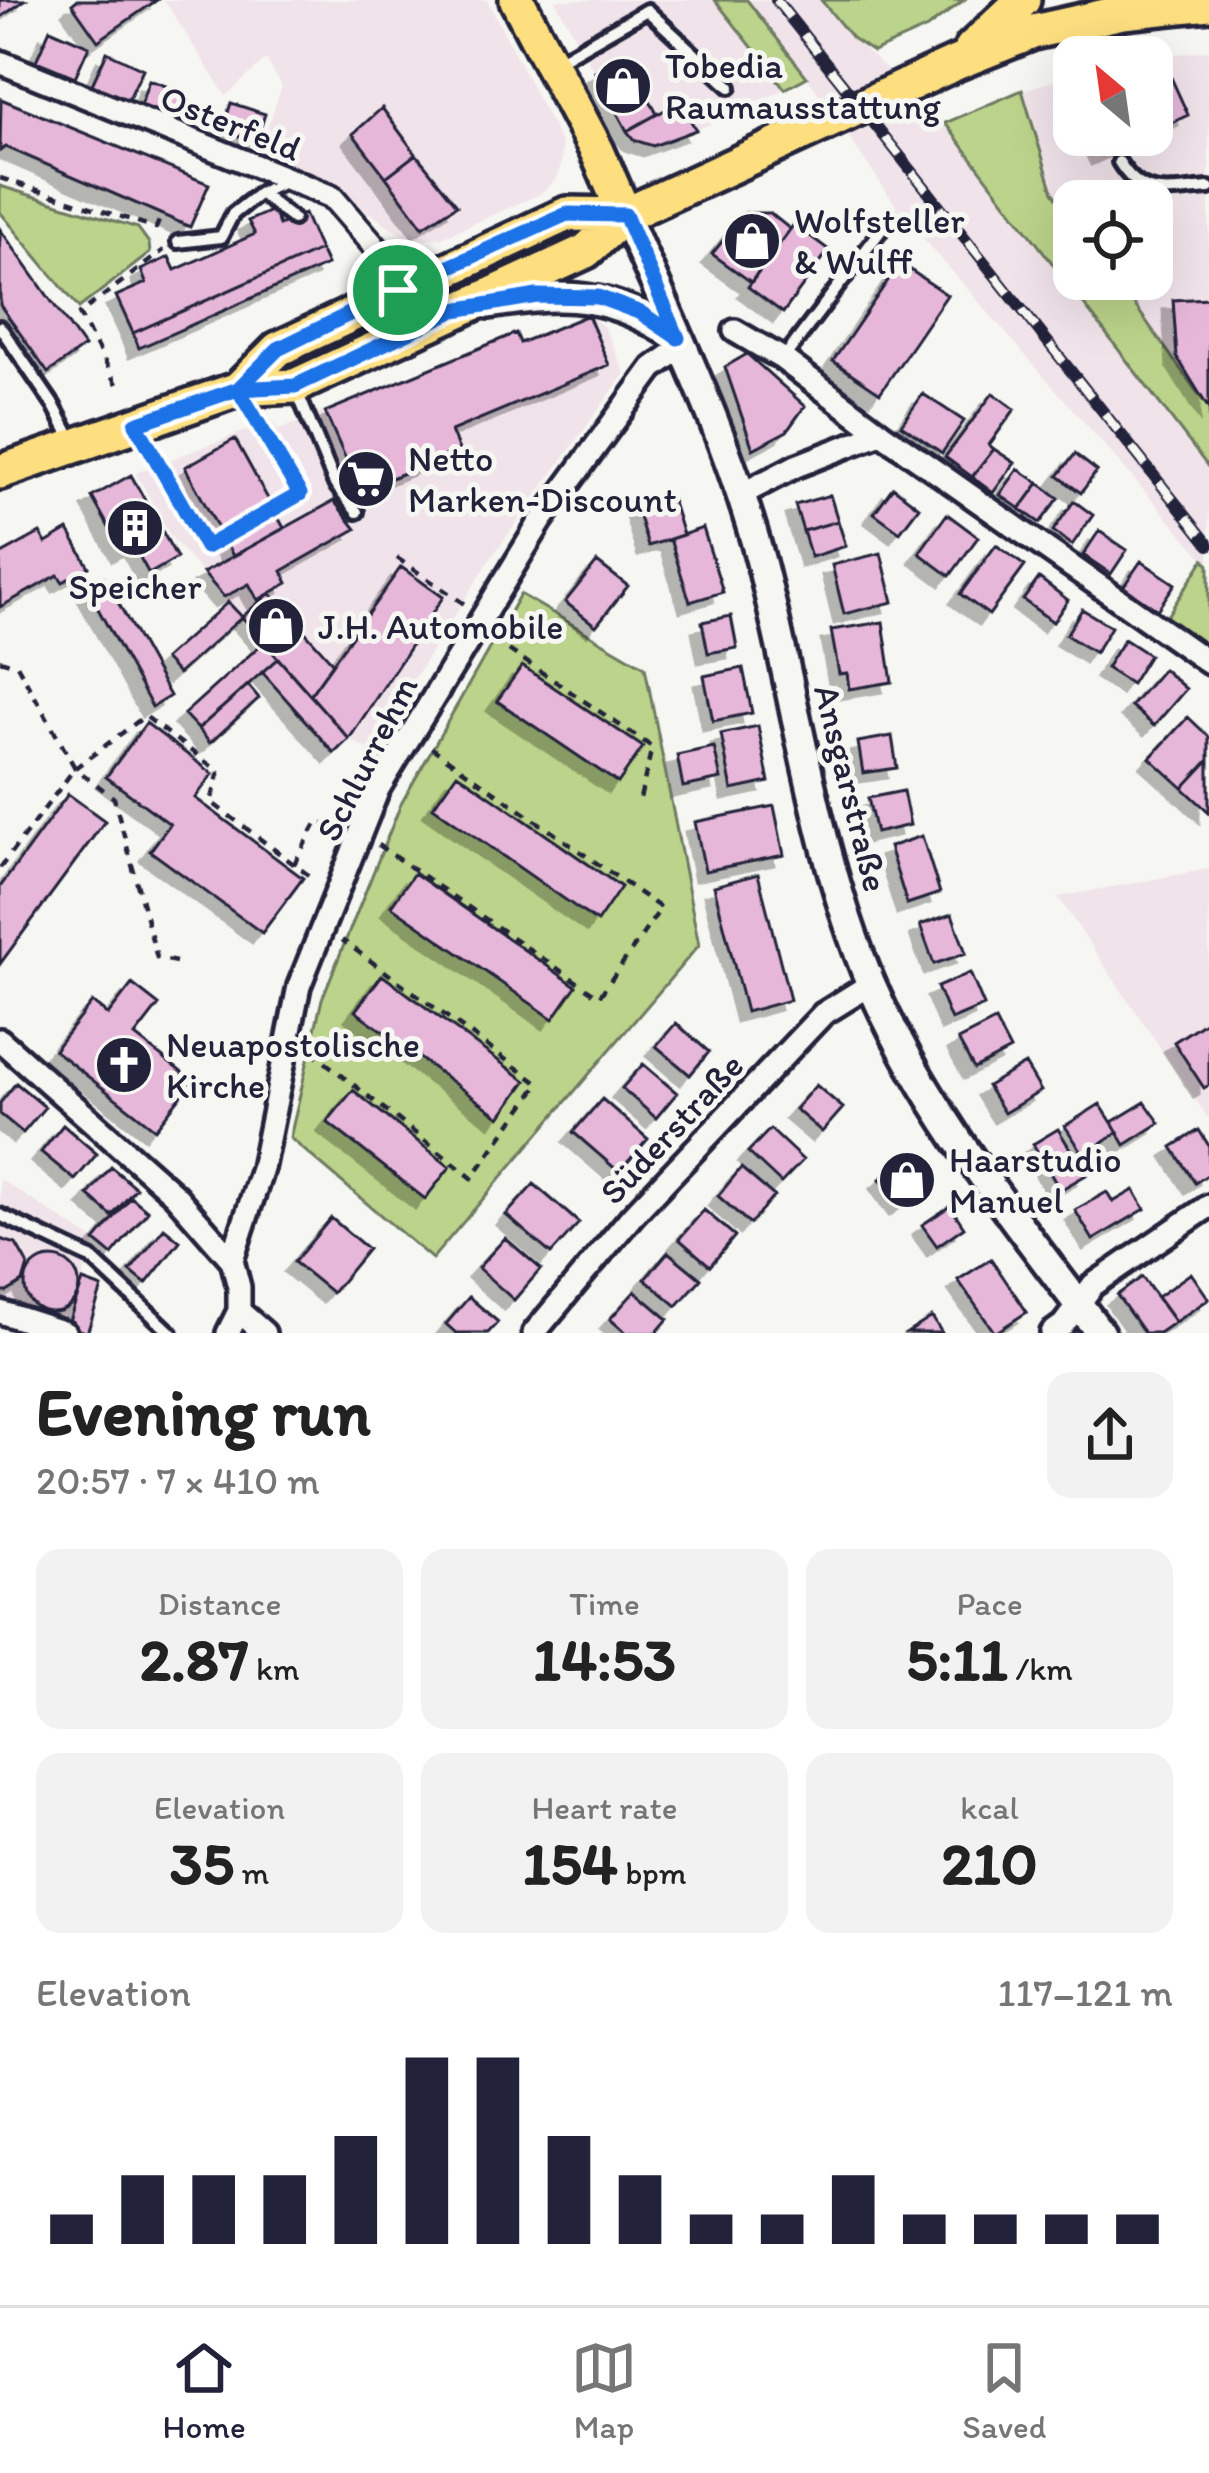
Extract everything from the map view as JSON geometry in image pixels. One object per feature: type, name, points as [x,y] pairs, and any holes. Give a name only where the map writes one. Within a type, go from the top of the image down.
[{"type":"main road","points":[[517,0],[625,215]]},
{"type":"main road","points":[[958,62],[1023,0]]},
{"type":"main road","points":[[0,472],[238,389],[295,386],[586,251],[625,215],[1033,32],[1100,8],[1209,3]]},
{"type":"main road","points":[[238,389],[278,349],[567,214],[625,215]]},
{"type":"street","name":"Osterfeld","points":[[0,62],[332,197],[378,250],[398,290]]},
{"type":"street","name":"Ansgarstraße","points":[[625,215],[740,495],[760,559],[839,892],[871,984],[912,1070],[1100,1333]]},
{"type":"street","points":[[455,310],[537,296],[598,297],[641,313],[680,343]]},
{"type":"street","points":[[735,331],[784,358],[881,434],[1209,663]]},
{"type":"street","name":"Schlurrehm","points":[[232,1260],[262,1169],[299,986],[378,789],[541,521],[653,368],[680,343]]},
{"type":"street","points":[[740,495],[796,466],[881,434]]},
{"type":"street","name":"Süderstraße","points":[[534,1333],[632,1216],[823,1014],[871,984]]},
{"type":"street","points":[[0,1040],[175,1196],[232,1260],[239,1287],[238,1311],[227,1333]]},
{"type":"street","points":[[1052,1333],[1094,1285],[1209,1206]]},
{"type":"street","points":[[238,1311],[264,1333]]},
{"type":"street","points":[[0,1312],[65,1333]]},
{"type":"lane","points":[[551,64],[647,10],[730,87]]},
{"type":"lane","points":[[1119,162],[1130,180],[1144,190],[1209,188]]},
{"type":"lane","points":[[178,242],[221,237],[233,214],[286,181]]},
{"type":"lane","points":[[260,193],[293,219]]},
{"type":"lane","points":[[784,358],[891,217]]},
{"type":"lane","points":[[0,327],[75,445]]},
{"type":"lane","points":[[295,386],[334,484],[357,512]]},
{"type":"lane","points":[[136,424],[206,547],[300,494],[238,389]]},
{"type":"lane","points":[[0,1215],[91,1258],[171,1333]]},
{"type":"path","points":[[0,178],[156,229],[162,214]]},
{"type":"path","points":[[117,384],[80,314],[178,242]]},
{"type":"path","points":[[397,558],[652,747],[639,803]]},
{"type":"path","points":[[0,660],[17,665],[75,768],[114,798],[157,958],[176,962]]},
{"type":"path","points":[[0,868],[75,768],[145,716],[219,772],[211,802],[294,864],[316,822],[360,835],[403,859],[599,997],[662,908],[411,734]]},
{"type":"path","points":[[290,1035],[472,1178],[539,1084],[323,926]]},
{"type":"shaded area","points":[[164,0],[487,0],[562,145],[556,179],[540,194],[440,238],[410,240],[335,190],[256,161],[282,86],[266,59],[226,96]]},
{"type":"shaded area","points":[[555,0],[715,0],[785,89],[663,145],[643,144],[627,131]]},
{"type":"shaded area","points":[[747,0],[821,0],[852,38],[945,123],[1053,264],[1053,300],[1080,300],[1209,468],[1209,649],[1165,619],[1203,558],[902,214]]},
{"type":"shaded area","points":[[1209,50],[1209,409],[1131,300],[1173,300],[1173,180],[1053,180],[1053,192],[1022,90],[1053,81],[1053,156],[1173,156],[1173,54]]},
{"type":"shaded area","points":[[588,315],[605,328],[625,373],[491,558],[369,750],[349,739],[171,537],[136,473],[271,421],[279,430],[516,333],[521,343]]},
{"type":"shaded area","points":[[1209,869],[1209,1119],[1058,897]]},
{"type":"shaded area","points":[[0,1179],[95,1241],[67,1326],[0,1305]]},
{"type":"green space","points":[[715,0],[747,0],[807,77],[785,89]]},
{"type":"green space","points":[[821,0],[964,0],[927,28],[873,52],[852,38]]},
{"type":"green space","points":[[1022,90],[1053,192],[1053,264],[945,123]]},
{"type":"green space","points":[[0,186],[138,228],[150,253],[79,308],[0,212]]},
{"type":"green space","points":[[1080,300],[1131,300],[1209,409],[1209,468]]},
{"type":"green space","points":[[1204,559],[1209,565],[1209,649],[1165,619]]},
{"type":"green space","points":[[520,594],[645,667],[699,945],[432,1259],[290,1138],[322,999],[401,804]]},
{"type":"building","points":[[0,0],[25,0],[0,18]]},
{"type":"building","points":[[77,0],[157,0],[98,41],[72,4]]},
{"type":"building","points":[[50,29],[89,46],[75,77],[36,61]]},
{"type":"building","points":[[107,52],[143,69],[125,107],[89,91]]},
{"type":"building","name":"Tobedia Raumausstattung","points":[[626,55],[657,114],[627,131],[595,72]]},
{"type":"building","points":[[149,80],[188,94],[178,122],[139,109]]},
{"type":"building","points":[[1173,82],[1188,115],[1173,122]]},
{"type":"building","points":[[1,99],[209,184],[190,227],[6,147],[0,151]]},
{"type":"building","points":[[231,103],[265,114],[256,142],[222,131]]},
{"type":"building","points":[[674,105],[687,114],[696,130],[653,146],[634,140],[627,131]]},
{"type":"building","points":[[382,108],[416,154],[386,177],[353,134]]},
{"type":"building","points":[[416,154],[457,205],[423,227],[386,177]]},
{"type":"building","points":[[273,210],[279,225],[304,214],[320,250],[133,333],[116,296],[146,283],[141,270],[169,257],[175,270],[255,234],[248,221]]},
{"type":"building","name":"Wolfsteller & Wulff","points":[[745,213],[770,213],[790,229],[751,282],[712,254]]},
{"type":"building","points":[[794,224],[829,250],[783,313],[748,287]]},
{"type":"building","points":[[0,229],[84,347],[48,373],[0,305]]},
{"type":"building","points":[[320,250],[327,265],[139,348],[133,333]]},
{"type":"building","points":[[900,263],[947,295],[880,393],[833,361]]},
{"type":"building","points":[[1209,298],[1209,409],[1177,357],[1173,300]]},
{"type":"building","points":[[588,315],[609,365],[451,431],[459,450],[360,491],[325,412],[516,333],[520,343]]},
{"type":"building","points":[[747,354],[805,406],[787,431],[753,449],[725,367]]},
{"type":"building","points":[[993,393],[1015,409],[989,445],[994,449],[972,477],[945,457]]},
{"type":"building","points":[[923,394],[964,421],[942,453],[901,425]]},
{"type":"building","points":[[235,439],[284,528],[233,556],[185,467]]},
{"type":"building","points":[[994,449],[1015,463],[993,493],[972,477]]},
{"type":"building","points":[[1075,454],[1097,471],[1081,493],[1058,476]]},
{"type":"building","points":[[1018,469],[1039,483],[1020,509],[1000,495]]},
{"type":"building","name":"Speicher","points":[[131,475],[177,558],[149,574],[133,545],[122,551],[92,497]]},
{"type":"building","points":[[1039,483],[1059,498],[1040,523],[1020,509]]},
{"type":"building","points":[[893,487],[919,507],[900,532],[874,513]]},
{"type":"building","points":[[830,495],[838,521],[803,531],[795,505]]},
{"type":"building","points":[[671,496],[683,535],[648,546],[636,507]]},
{"type":"building","points":[[334,501],[356,529],[282,571],[288,583],[258,600],[249,584],[224,597],[203,573]]},
{"type":"building","points":[[1074,501],[1093,515],[1072,545],[1053,531]]},
{"type":"building","points":[[947,514],[978,537],[950,576],[919,553]]},
{"type":"building","points":[[838,521],[846,546],[811,557],[803,531]]},
{"type":"building","points":[[703,528],[723,592],[690,602],[670,539]]},
{"type":"building","points":[[68,530],[89,567],[63,582],[58,575],[0,607],[0,555],[40,533],[46,543]]},
{"type":"building","points":[[1099,531],[1127,550],[1111,574],[1083,555]]},
{"type":"building","points":[[996,545],[1025,566],[989,615],[960,594]]},
{"type":"building","points":[[881,553],[893,602],[844,614],[832,565]]},
{"type":"building","points":[[1141,561],[1175,584],[1157,610],[1123,587]]},
{"type":"building","points":[[597,562],[628,586],[596,626],[565,602]]},
{"type":"building","points":[[401,567],[443,597],[349,739],[310,695]]},
{"type":"building","points":[[104,577],[170,696],[152,707],[86,587]]},
{"type":"building","points":[[1039,578],[1068,600],[1053,622],[1023,600]]},
{"type":"building","points":[[270,593],[333,663],[310,695],[242,617]]},
{"type":"building","points":[[228,602],[242,617],[178,674],[164,659]]},
{"type":"building","points":[[1082,609],[1111,627],[1095,653],[1066,635]]},
{"type":"building","points":[[731,616],[737,648],[708,653],[702,622]]},
{"type":"building","points":[[883,622],[892,682],[849,689],[847,673],[839,674],[831,630]]},
{"type":"building","points":[[1124,639],[1149,655],[1131,684],[1106,668]]},
{"type":"building","points":[[264,642],[278,658],[198,729],[184,714]]},
{"type":"building","points":[[278,658],[349,739],[334,753],[262,672]]},
{"type":"building","points":[[522,666],[643,747],[618,783],[497,701]]},
{"type":"building","points":[[743,668],[752,713],[713,721],[704,676]]},
{"type":"building","points":[[1163,669],[1186,689],[1154,726],[1131,706]]},
{"type":"building","points":[[248,685],[259,698],[210,743],[198,729]]},
{"type":"building","points":[[1188,717],[1209,737],[1209,760],[1183,788],[1150,758]]},
{"type":"building","points":[[146,723],[213,774],[195,798],[303,878],[262,933],[150,851],[170,824],[106,777]]},
{"type":"building","points":[[758,726],[769,782],[732,790],[721,734]]},
{"type":"building","points":[[892,736],[897,768],[863,773],[858,742]]},
{"type":"building","points":[[714,747],[721,779],[683,787],[677,755]]},
{"type":"building","points":[[1209,760],[1209,812],[1183,788]]},
{"type":"building","points":[[457,773],[621,887],[597,922],[433,807]]},
{"type":"building","points":[[903,791],[910,825],[876,833],[868,798]]},
{"type":"building","points":[[68,794],[105,821],[0,964],[0,887]]},
{"type":"building","points":[[774,806],[784,855],[705,871],[695,822]]},
{"type":"building","points":[[922,836],[940,893],[907,904],[889,847]]},
{"type":"building","points":[[414,873],[576,986],[553,1019],[391,906]]},
{"type":"building","points":[[758,874],[790,1000],[746,1012],[714,886]]},
{"type":"building","points":[[952,914],[966,953],[934,964],[920,925]]},
{"type":"building","points":[[970,973],[984,1006],[951,1020],[937,987]]},
{"type":"building","points":[[382,975],[526,1081],[500,1117],[355,1011]]},
{"type":"building","name":"Neuapostolische Kirche","points":[[132,984],[159,1005],[135,1036],[193,1081],[155,1129],[54,1050],[92,1002],[108,1015]]},
{"type":"building","points":[[1209,1019],[1209,1085],[1204,1088],[1174,1042]]},
{"type":"building","points":[[995,1021],[1010,1050],[974,1069],[958,1040]]},
{"type":"building","points":[[676,1023],[709,1052],[690,1075],[656,1046]]},
{"type":"building","points":[[643,1064],[677,1093],[656,1118],[622,1088]]},
{"type":"building","points":[[1025,1064],[1041,1091],[1004,1113],[987,1086]]},
{"type":"building","points":[[16,1083],[45,1107],[23,1133],[0,1114],[0,1103]]},
{"type":"building","points":[[816,1085],[843,1108],[822,1132],[795,1109]]},
{"type":"building","points":[[353,1090],[450,1167],[425,1199],[327,1122]]},
{"type":"building","points":[[602,1099],[648,1139],[619,1172],[573,1132]]},
{"type":"building","points":[[1145,1102],[1160,1123],[1125,1145],[1112,1122]]},
{"type":"building","points":[[1100,1104],[1118,1132],[1084,1155],[1065,1126]]},
{"type":"building","points":[[63,1125],[97,1154],[75,1180],[41,1152]]},
{"type":"building","points":[[770,1129],[803,1160],[781,1183],[748,1152]]},
{"type":"building","points":[[1058,1129],[1086,1175],[1060,1190],[1033,1144]]},
{"type":"building","points":[[1199,1130],[1209,1146],[1209,1174],[1195,1183],[1172,1147]]},
{"type":"building","name":"Haarstudio Manuel","points":[[914,1155],[933,1182],[899,1206],[880,1179]]},
{"type":"building","points":[[111,1167],[136,1188],[112,1216],[88,1195]]},
{"type":"building","points":[[741,1168],[774,1196],[750,1224],[718,1196]]},
{"type":"building","points":[[534,1184],[579,1223],[551,1254],[506,1215]]},
{"type":"building","points":[[1134,1190],[1145,1209],[1093,1240],[1075,1210],[1107,1192],[1113,1202]]},
{"type":"building","points":[[131,1197],[148,1211],[112,1255],[95,1241]]},
{"type":"building","points":[[950,1206],[964,1227],[937,1246],[922,1225]]},
{"type":"building","points":[[704,1210],[735,1236],[710,1266],[679,1239]]},
{"type":"building","points":[[331,1218],[368,1249],[332,1293],[294,1262]]},
{"type":"building","points":[[164,1228],[180,1241],[146,1284],[130,1271]]},
{"type":"building","points":[[505,1238],[541,1269],[514,1300],[478,1268]]},
{"type":"building","points":[[0,1239],[16,1244],[28,1265],[23,1282],[7,1292],[0,1292]]},
{"type":"building","points":[[668,1252],[701,1279],[677,1306],[645,1279]]},
{"type":"building","points":[[52,1258],[71,1266],[79,1285],[71,1304],[52,1312],[33,1304],[25,1285],[33,1266]]},
{"type":"building","points":[[991,1259],[1027,1312],[995,1333],[958,1280]]},
{"type":"building","points":[[1191,1273],[1209,1299],[1175,1322],[1157,1297]]},
{"type":"building","points":[[1142,1277],[1175,1322],[1159,1333],[1144,1333],[1117,1295]]},
{"type":"building","points":[[83,1281],[102,1288],[87,1333],[67,1326]]},
{"type":"building","points":[[635,1291],[668,1319],[656,1333],[626,1333],[610,1319]]},
{"type":"building","points":[[469,1297],[498,1322],[488,1333],[456,1333],[446,1324]]},
{"type":"building","points":[[932,1317],[942,1333],[907,1333]]},
{"type":"railway","points":[[776,0],[1209,545]]},
{"type":"place","name":"Tobedia Raumausstattung","points":[[623,86]]},
{"type":"place","name":"Wolfsteller & Wulff","points":[[752,241]]},
{"type":"place","name":"Netto Marken-Discount","points":[[366,479]]},
{"type":"place","name":"Speicher","points":[[135,528]]},
{"type":"place","name":"J.H. Automobile","points":[[276,626]]},
{"type":"place","name":"Neuapostolische Kirche","points":[[124,1065]]},
{"type":"place","name":"Haarstudio Manuel","points":[[907,1180]]},
{"type":"route","points":[[398,290],[278,349],[238,389],[136,424],[206,547],[300,494],[238,389],[295,386],[455,310],[537,296],[598,297],[641,313],[678,338],[625,215],[567,214],[398,290]]}]
